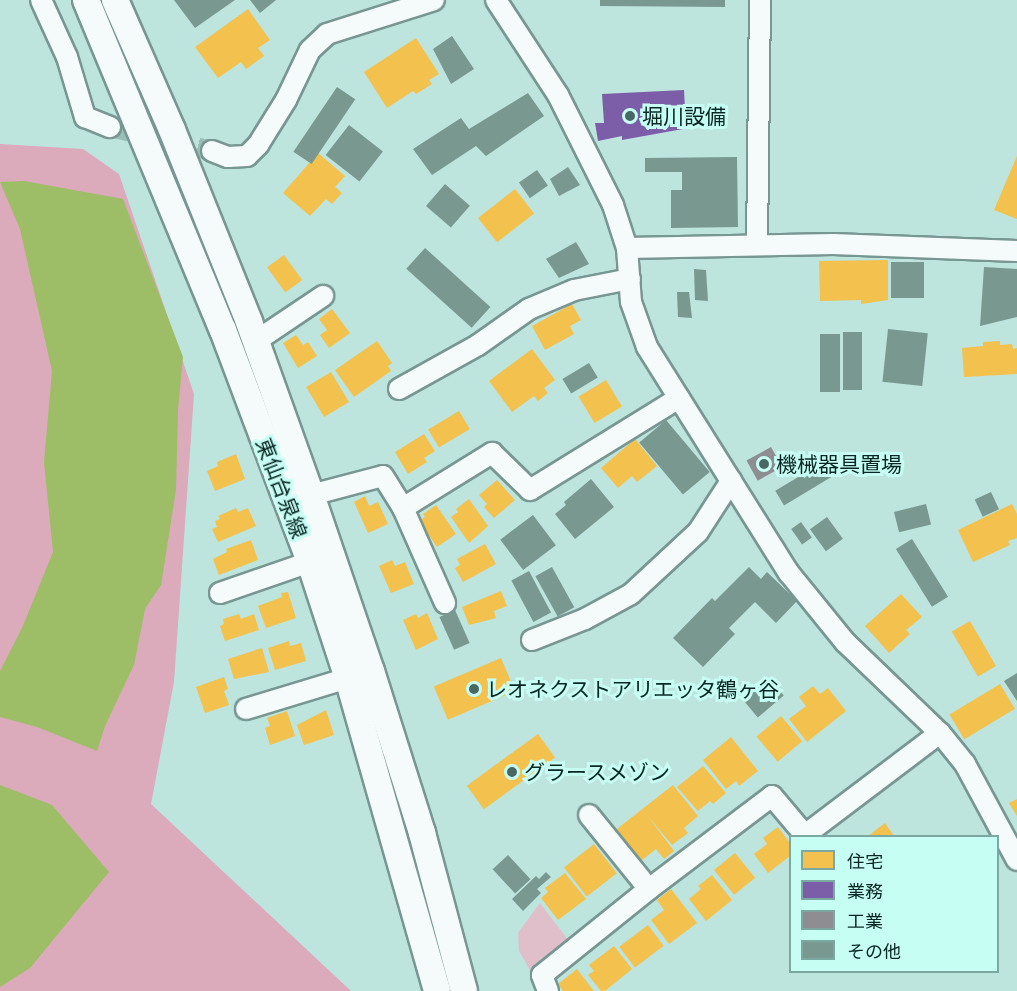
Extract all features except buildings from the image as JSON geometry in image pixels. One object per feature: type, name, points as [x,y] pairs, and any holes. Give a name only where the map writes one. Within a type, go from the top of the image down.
[{"type":"street","points":[[41,0],[67,57],[85,117],[110,127]]},
{"type":"street","name":"東仙台泉線","points":[[86,0],[223,330],[310,562],[348,678],[437,991]]},
{"type":"street","points":[[115,0],[172,130],[256,341],[311,495],[371,671],[418,822],[464,991]]},
{"type":"street","points":[[212,151],[228,157],[247,156],[286,100],[310,50],[327,34],[434,0]]},
{"type":"street","points":[[496,0],[558,94],[613,205],[627,248],[631,302],[647,348],[789,573],[845,642],[940,733],[965,764],[1017,860]]},
{"type":"street","points":[[757,245],[760,0]]},
{"type":"street","points":[[627,248],[833,244],[1017,251]]},
{"type":"street","points":[[399,388],[478,345],[529,309],[574,290],[630,279]]},
{"type":"street","points":[[256,341],[323,296]]},
{"type":"street","points":[[403,508],[492,453],[530,490],[679,398]]},
{"type":"street","points":[[311,495],[383,476],[403,508],[445,603]]},
{"type":"street","points":[[532,640],[585,619],[631,594],[698,532],[731,481]]},
{"type":"street","points":[[220,593],[310,562]]},
{"type":"street","points":[[246,710],[348,678]]},
{"type":"street","points":[[548,991],[542,975],[649,889],[772,796],[805,835],[940,733]]},
{"type":"street","points":[[589,815],[649,889]]},
{"type":"shaded area","points":[[0,144],[83,149],[119,174],[194,394],[174,682],[151,804],[351,991],[0,991]]},
{"type":"shaded area","points":[[24,181],[123,199],[183,357],[178,410],[176,490],[161,585],[145,609],[134,665],[105,726],[97,751],[37,727],[0,717],[0,671],[22,628],[53,552],[44,462],[52,371],[20,229],[0,182]]},
{"type":"shaded area","points":[[0,785],[52,805],[109,872],[30,968],[0,987]]},
{"type":"shaded area","points":[[540,903],[569,941],[530,970],[519,951],[518,933]]},
{"type":"tunnel","points":[[110,127],[212,151]]},
{"type":"place","name":"堀川設備","points":[[630,116]]},
{"type":"place","name":"機械器具置場","points":[[764,464]]},
{"type":"place","name":"レオネクストアリエッタ鶴ヶ谷","points":[[474,689]]},
{"type":"place","name":"グラースメゾン","points":[[512,772]]}]
